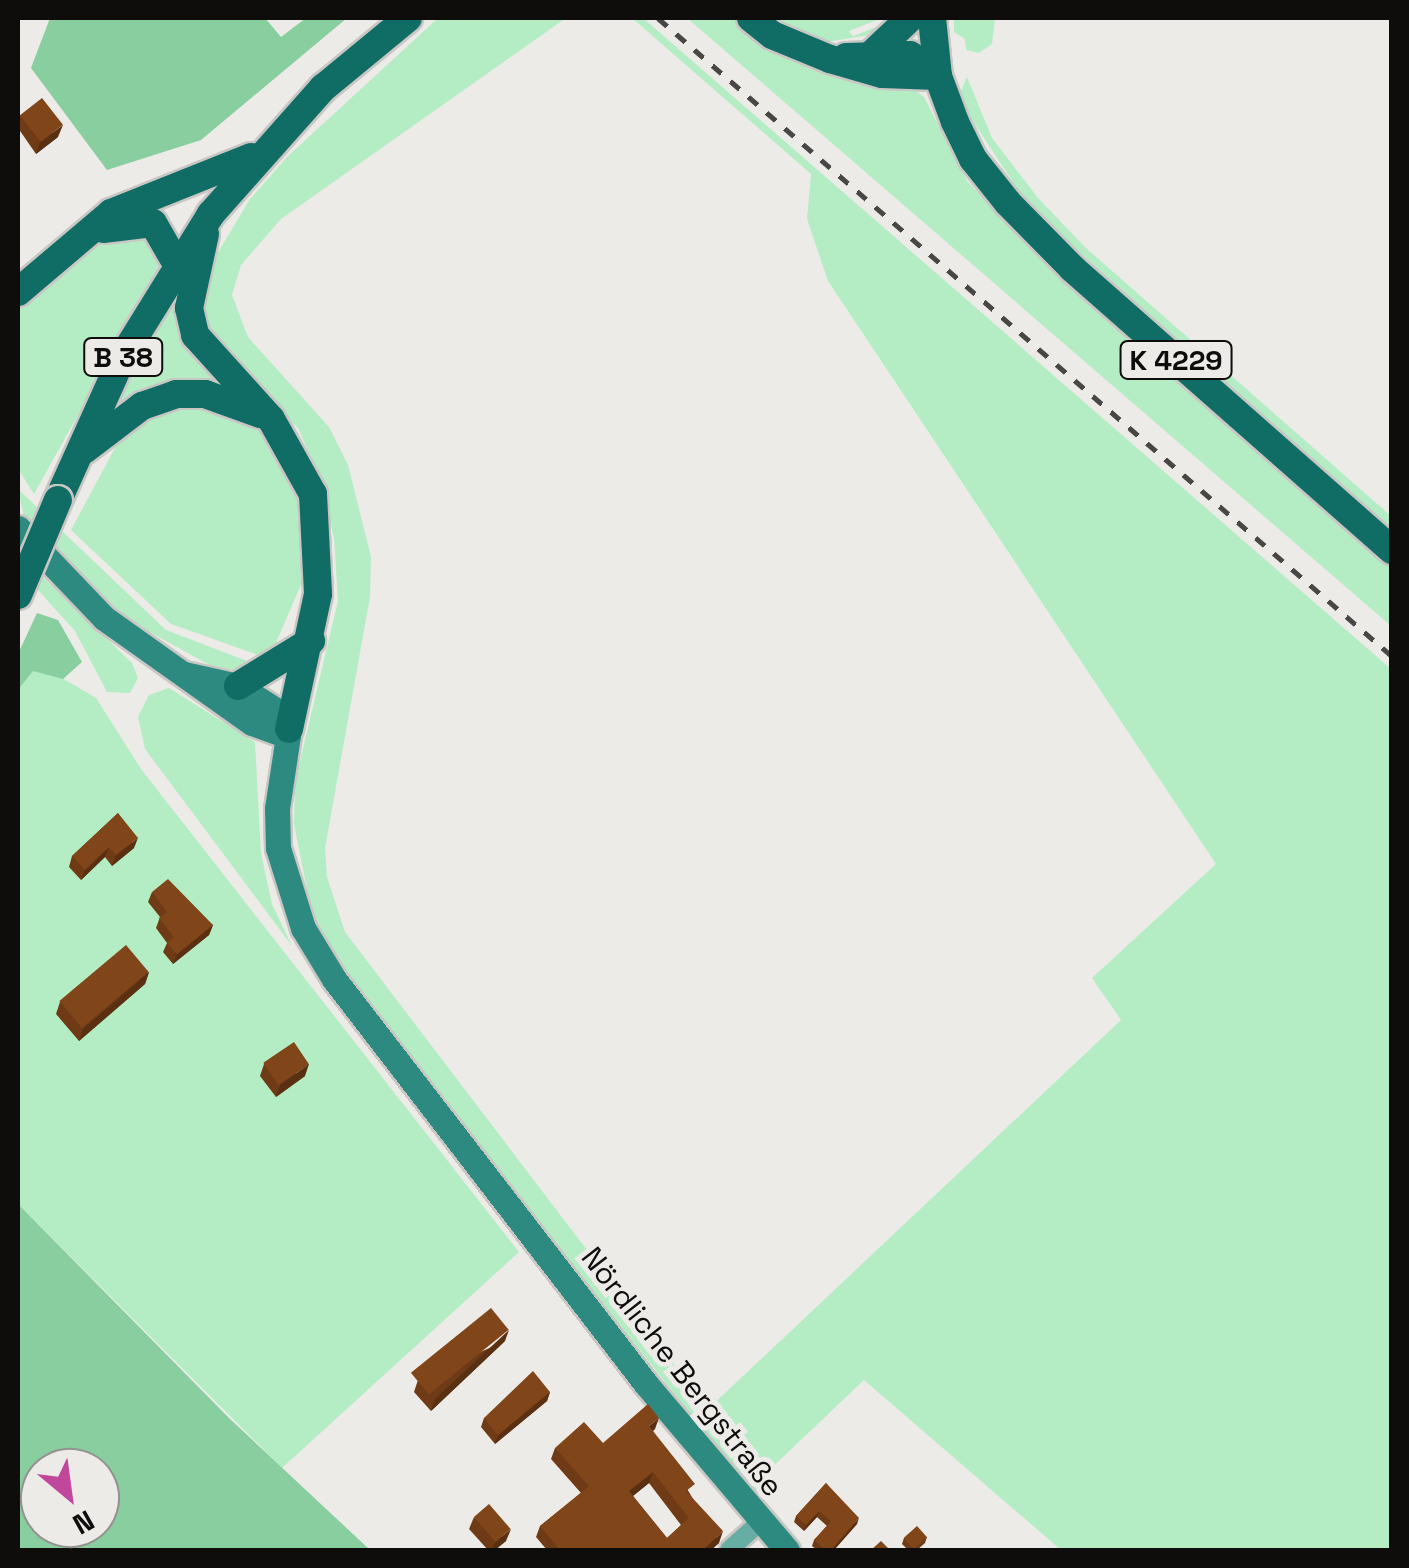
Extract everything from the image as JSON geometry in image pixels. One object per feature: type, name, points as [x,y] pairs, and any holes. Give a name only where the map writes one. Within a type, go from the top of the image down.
[{"type":"main road","name":"B 38","points":[[18,595],[78,456],[176,264],[258,154],[323,88],[408,18]]},
{"type":"main road","points":[[751,18],[772,34],[830,59],[882,74],[938,76]]},
{"type":"main road","points":[[873,53],[910,18]]},
{"type":"main road","name":"K 4229","points":[[932,18],[938,76],[973,158],[1008,204],[1074,269],[1392,550]]},
{"type":"main road","points":[[938,76],[949,18]]},
{"type":"main road","points":[[830,59],[873,53],[922,59],[938,76]]},
{"type":"main road","points":[[18,292],[111,212],[258,154]]},
{"type":"main road","points":[[210,214],[189,308],[195,335],[271,418],[313,494],[321,544],[311,640],[289,733]]},
{"type":"main road","points":[[88,234],[135,221],[153,223],[176,264]]},
{"type":"main road","points":[[78,456],[142,406],[176,394],[234,401],[271,418]]},
{"type":"main road","points":[[18,528],[104,618],[252,723],[289,733]]},
{"type":"main road","points":[[238,686],[311,640]]},
{"type":"main road","points":[[184,674],[238,686],[267,700],[289,733]]},
{"type":"main road","name":"Nördliche Bergstraße","points":[[289,733],[278,848],[303,928],[334,979],[759,1523],[787,1550]]},
{"type":"street","points":[[729,1550],[759,1523]]},
{"type":"green space","points":[[50,18],[265,18],[281,37],[306,18],[347,18],[201,140],[107,170],[31,68]]},
{"type":"green space","points":[[438,18],[566,18],[281,219],[241,265],[232,295],[248,337],[329,427],[348,465],[371,557],[370,597],[325,848],[327,877],[345,932],[708,1409],[1121,1020],[1092,978],[1216,864],[828,281],[807,219],[811,174],[632,18],[643,18],[1391,669],[1391,1550],[1061,1550],[864,1380],[764,1475],[764,1506],[385,1031],[329,944],[311,909],[294,824],[295,782],[338,601],[334,539],[322,482],[298,428],[229,364],[201,326],[202,279],[250,199],[287,157]]},
{"type":"green space","points":[[687,18],[735,18],[768,46],[816,69],[912,88],[924,97],[967,181],[1014,230],[1391,565],[1391,626]]},
{"type":"green space","points":[[753,18],[882,18],[849,31],[853,36],[884,24],[875,34],[815,44]]},
{"type":"green space","points":[[954,18],[995,18],[992,44],[979,53],[966,50],[965,39],[954,32]]},
{"type":"green space","points":[[967,77],[992,138],[1038,198],[1086,248],[1391,516],[1391,533],[1029,206],[966,111],[961,91]]},
{"type":"green space","points":[[142,229],[160,253],[157,273],[34,494],[18,469],[18,309],[97,240]]},
{"type":"green space","points":[[193,259],[182,297],[239,391],[216,387],[105,424]]},
{"type":"green space","points":[[178,404],[235,413],[255,427],[279,454],[298,501],[303,580],[269,659],[171,624],[71,530],[124,431]]},
{"type":"green space","points":[[18,489],[166,630],[257,665],[242,671],[213,667],[130,621],[25,522]]},
{"type":"green space","points":[[18,553],[132,663],[138,678],[130,693],[107,692],[75,631],[18,568]]},
{"type":"green space","points":[[37,613],[58,620],[82,662],[63,679],[33,671],[18,690],[18,654]]},
{"type":"green space","points":[[33,671],[52,672],[96,698],[141,769],[519,1252],[282,1468],[18,1204],[18,690]]},
{"type":"green space","points":[[169,688],[255,742],[261,853],[272,904],[292,946],[145,749],[138,717],[149,695]]},
{"type":"green space","points":[[18,1204],[230,1419],[370,1550],[18,1550]]},
{"type":"building","points":[[42,98],[63,125],[41,142],[20,115]]},
{"type":"building","points":[[118,813],[138,838],[116,855],[109,847],[85,870],[72,856]]},
{"type":"building","points":[[168,879],[213,925],[177,954],[167,943],[174,937],[159,918],[167,912],[152,892]]},
{"type":"building","points":[[126,945],[148,972],[82,1028],[59,1001]]},
{"type":"building","points":[[294,1042],[309,1064],[278,1085],[263,1063]]},
{"type":"building","points":[[491,1308],[509,1330],[429,1395],[411,1373]]},
{"type":"building","points":[[533,1371],[550,1392],[498,1435],[484,1418]]},
{"type":"building","points":[[648,1404],[659,1418],[649,1426],[695,1484],[686,1491],[723,1531],[703,1550],[560,1550],[540,1526],[589,1486],[555,1448],[584,1422],[603,1443]],"holes":[[[653,1472],[689,1518],[667,1538],[629,1491]]]},
{"type":"building","points":[[826,1483],[859,1518],[831,1550],[814,1540],[831,1521],[819,1511],[806,1525],[796,1516]]},
{"type":"building","points":[[489,1504],[511,1529],[496,1542],[474,1517]]},
{"type":"building","points":[[917,1526],[927,1537],[914,1549],[904,1538]]},
{"type":"building","points":[[881,1541],[890,1550],[871,1550]]},
{"type":"railway","points":[[658,18],[1392,656]]}]
